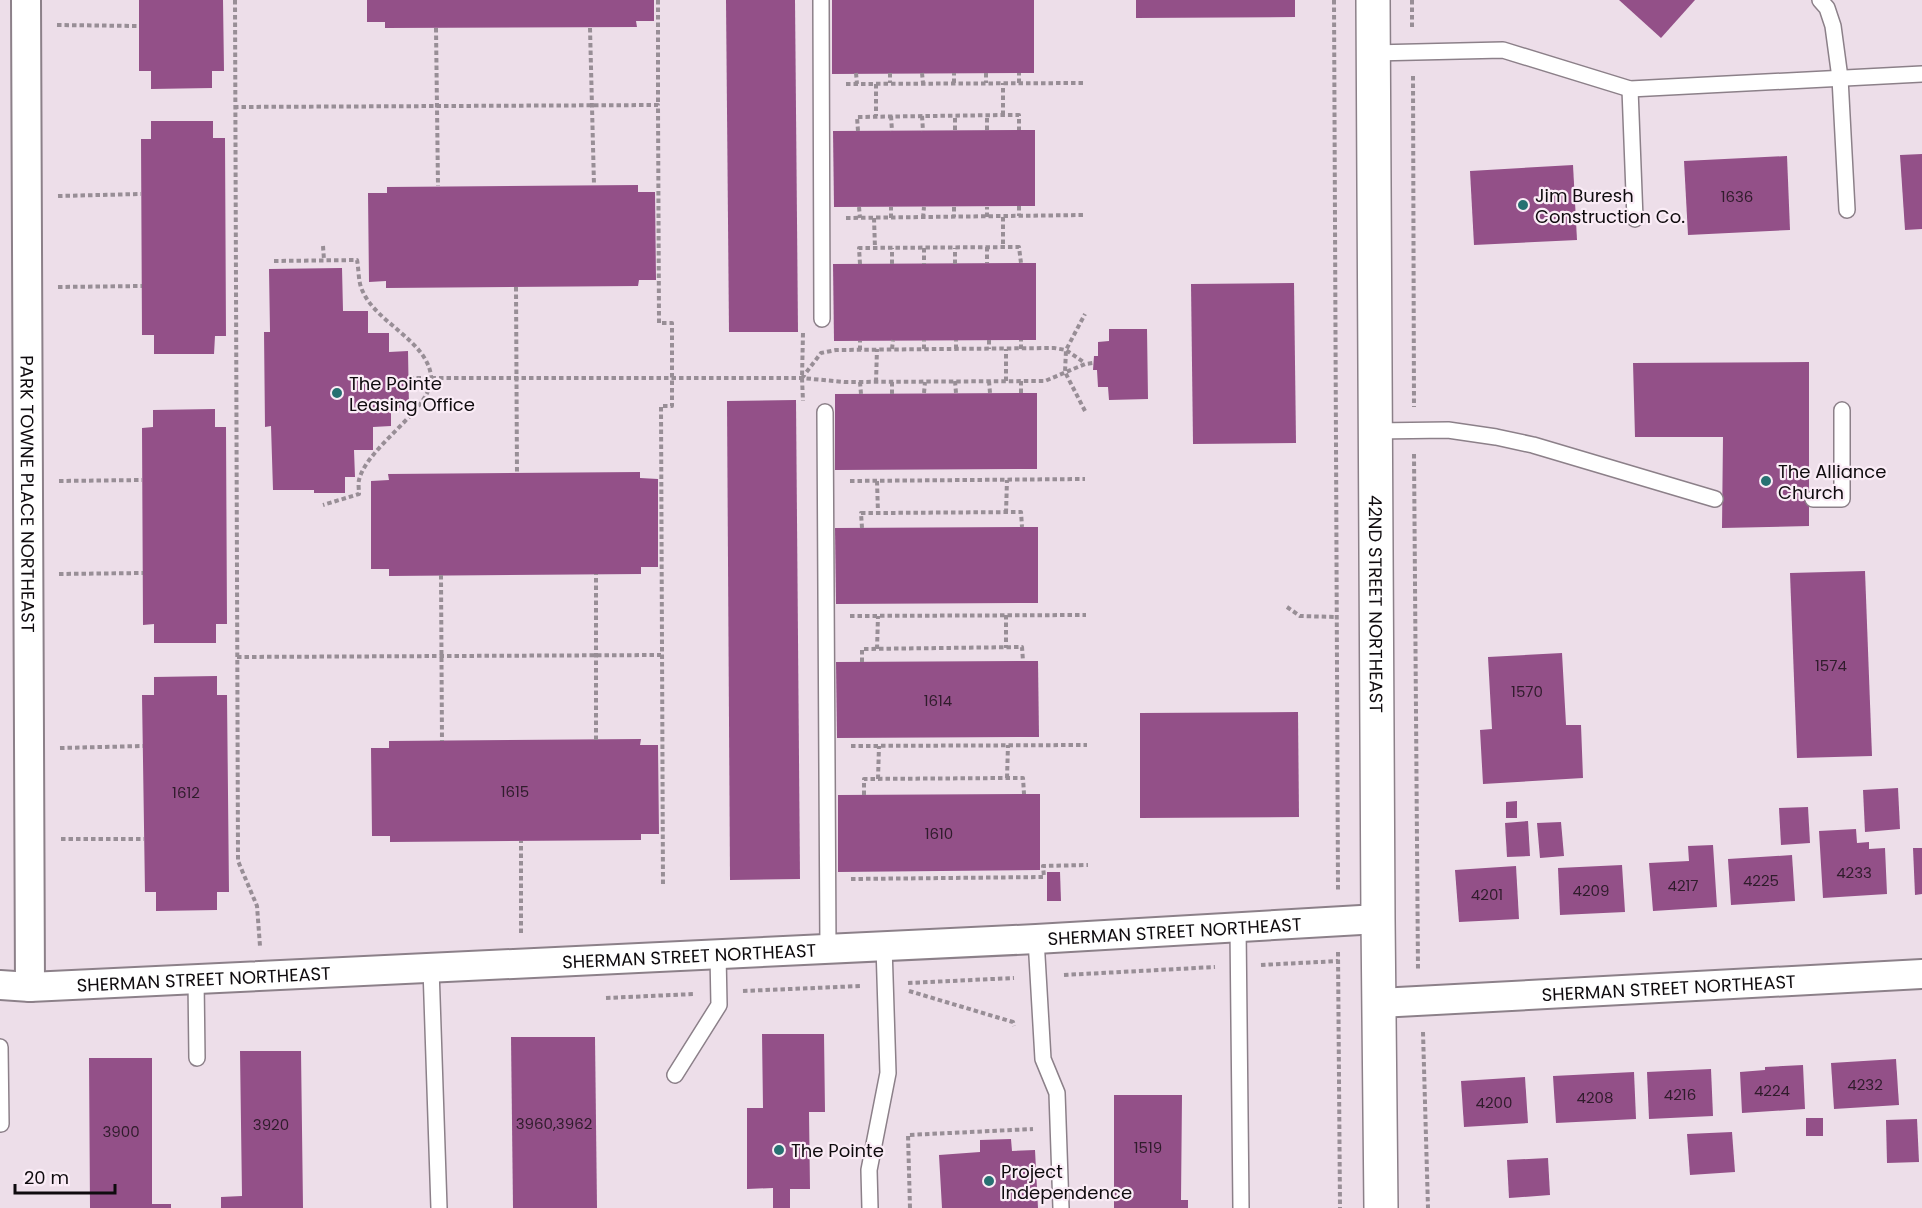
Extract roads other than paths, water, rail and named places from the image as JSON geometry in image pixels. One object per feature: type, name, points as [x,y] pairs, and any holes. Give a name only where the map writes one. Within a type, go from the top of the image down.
[{"type":"street","name":"42ND STREET NORTHEAST","points":[[1373,0],[1377,920],[1382,1208]]},
{"type":"street","name":"PARK TOWNE PLACE NORTHEAST","points":[[26,12],[30,987]]},
{"type":"street","name":"SHERMAN STREET NORTHEAST","points":[[0,985],[30,987],[1036,939],[1377,920]]},
{"type":"street","name":"SHERMAN STREET NORTHEAST","points":[[1379,1003],[1922,974]]},
{"type":"lane","points":[[821,0],[822,319]]},
{"type":"lane","points":[[1820,0],[1827,8],[1833,26],[1840,78],[1846,210]]},
{"type":"lane","points":[[1373,53],[1503,50],[1630,89],[1922,74]]},
{"type":"lane","points":[[1630,89],[1635,219]]},
{"type":"lane","points":[[1813,499],[1842,498],[1842,410]]},
{"type":"lane","points":[[825,412],[828,949]]},
{"type":"lane","points":[[1375,431],[1448,430],[1533,445],[1715,499]]},
{"type":"lane","points":[[1238,927],[1241,1208]]},
{"type":"lane","points":[[1036,939],[1043,1059],[1057,1093],[1061,1208]]},
{"type":"lane","points":[[870,1208],[869,1170],[888,1073],[892,984],[884,946]]},
{"type":"lane","points":[[675,1075],[719,1005],[718,954]]},
{"type":"lane","points":[[431,968],[439,1208]]},
{"type":"lane","points":[[196,979],[197,1058]]},
{"type":"lane","points":[[0,1047],[0,1124]]},
{"type":"place","name":"Jim Buresh Construction Co.","points":[[1523,205]]},
{"type":"place","name":"The Pointe Leasing Office","points":[[337,393]]},
{"type":"place","name":"The Alliance Church","points":[[1766,481]]},
{"type":"place","name":"The Pointe","points":[[779,1150]]},
{"type":"place","name":"Project Independence","points":[[989,1181]]}]
